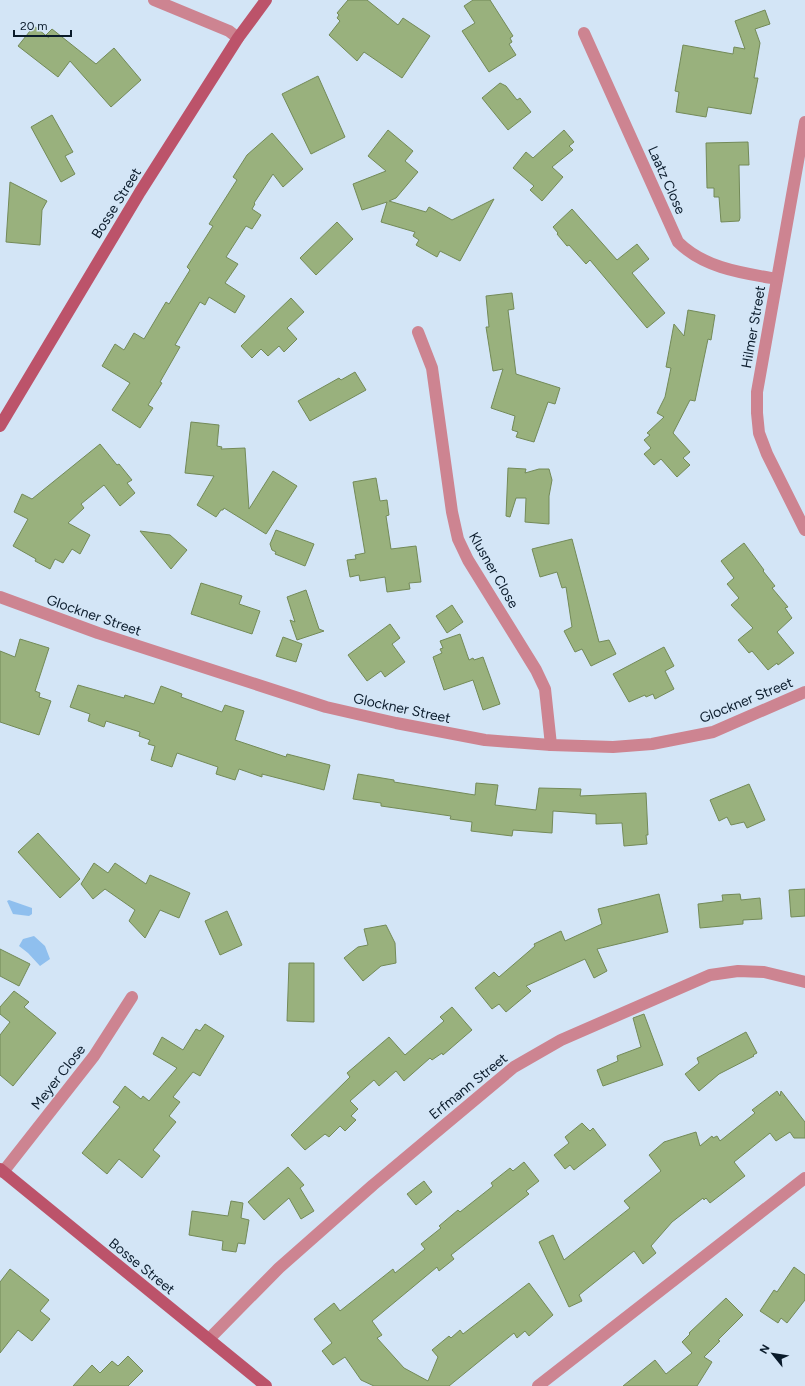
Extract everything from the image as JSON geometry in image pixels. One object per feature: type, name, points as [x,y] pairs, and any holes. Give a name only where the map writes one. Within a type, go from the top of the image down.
[{"type":"street","points":[[154,0],[229,31],[238,38]]},
{"type":"street","name":"Bosse Street","points":[[0,426],[34,366],[140,192],[238,38],[266,0]]},
{"type":"street","name":"Laatz Close","points":[[584,33],[678,242],[697,257],[724,268],[777,279]]},
{"type":"street","name":"Hilmer Street","points":[[805,122],[757,392],[756,413],[759,433],[767,454],[805,530]]},
{"type":"street","name":"Klusner Close","points":[[418,332],[432,368],[452,512],[458,539],[468,560],[539,676],[544,689],[551,745]]},
{"type":"street","name":"Glockner Street","points":[[0,597],[98,634],[326,707],[396,723],[485,740],[551,745],[613,747],[652,744],[713,732],[805,692]]},
{"type":"street","name":"Erfmann Street","points":[[209,1339],[285,1263],[426,1140],[514,1068],[560,1040],[710,975],[738,971],[764,972],[805,982]]},
{"type":"street","name":"Meyer Close","points":[[2,1170],[94,1056],[132,997]]},
{"type":"street","name":"Bosse Street","points":[[2,1170],[266,1386]]},
{"type":"street","points":[[538,1386],[805,1178]]},
{"type":"water","points":[[9,900],[32,908],[32,914],[29,916],[13,914],[7,901]]},
{"type":"water","points":[[34,936],[45,946],[50,959],[40,966],[19,946],[23,939]]},
{"type":"building","points":[[348,0],[367,0],[398,25],[403,18],[430,36],[402,78],[364,52],[357,61],[329,35],[340,21],[337,18],[339,15],[337,13]]},
{"type":"building","points":[[473,0],[490,0],[513,36],[510,38],[512,42],[509,44],[516,55],[489,72],[462,31],[475,23],[464,6]]},
{"type":"building","points":[[765,10],[770,24],[755,29],[760,43],[754,78],[758,78],[751,114],[708,107],[706,117],[676,112],[679,92],[675,91],[683,45],[733,54],[734,47],[745,49],[735,21]]},
{"type":"building","points":[[34,26],[49,38],[46,35],[52,29],[96,64],[114,48],[141,80],[111,107],[70,61],[58,77],[18,46]]},
{"type":"building","points":[[318,76],[345,137],[311,154],[282,94]]},
{"type":"building","points":[[500,83],[506,86],[517,100],[520,98],[531,112],[508,130],[482,98]]},
{"type":"building","points":[[52,115],[73,152],[65,156],[75,174],[61,182],[31,127]]},
{"type":"building","points":[[388,130],[413,151],[405,161],[418,172],[396,198],[389,201],[426,212],[429,207],[452,220],[494,199],[460,261],[440,251],[437,257],[416,245],[419,240],[413,236],[415,232],[381,222],[387,202],[362,210],[353,184],[386,171],[368,156]]},
{"type":"building","points":[[564,130],[574,142],[569,146],[573,150],[552,167],[563,177],[542,201],[530,190],[534,186],[513,168],[526,152],[533,158]]},
{"type":"building","points":[[272,133],[303,169],[283,187],[273,174],[254,203],[255,204],[252,209],[261,215],[252,229],[246,226],[226,257],[238,264],[225,283],[245,296],[235,313],[209,297],[205,305],[200,302],[175,345],[180,347],[160,382],[162,383],[148,405],[153,408],[140,428],[112,410],[130,383],[102,366],[115,344],[124,350],[134,333],[144,339],[166,302],[169,304],[190,270],[187,267],[213,226],[209,224],[237,180],[233,177],[247,155]]},
{"type":"building","points":[[748,142],[749,165],[739,165],[739,221],[721,222],[719,197],[714,197],[714,188],[707,188],[706,143]]},
{"type":"building","points":[[10,182],[47,201],[42,210],[40,245],[6,242]]},
{"type":"building","points":[[572,209],[617,260],[637,244],[649,259],[632,273],[665,313],[647,328],[590,260],[586,264],[557,234],[558,233],[553,227]]},
{"type":"building","points":[[337,222],[353,239],[316,275],[300,258]]},
{"type":"building","points":[[512,293],[514,309],[508,310],[516,374],[560,388],[555,404],[548,402],[534,442],[516,437],[518,432],[512,430],[515,416],[491,408],[503,369],[493,371],[486,327],[489,327],[486,296]]},
{"type":"building","points":[[291,298],[304,312],[287,328],[297,339],[284,352],[279,346],[268,356],[261,349],[252,358],[241,346]]},
{"type":"building","points":[[688,310],[715,315],[711,340],[708,339],[695,401],[690,400],[673,433],[690,452],[683,458],[690,465],[677,477],[661,459],[654,465],[644,454],[651,448],[644,440],[650,435],[647,433],[664,417],[657,413],[665,397],[671,368],[666,367],[674,324],[684,336]]},
{"type":"building","points":[[355,372],[366,390],[310,421],[298,401],[339,378],[341,380]]},
{"type":"building","points":[[191,422],[219,425],[217,446],[222,447],[221,449],[245,448],[249,509],[273,471],[297,486],[266,534],[224,508],[216,517],[197,505],[214,476],[185,473]]},
{"type":"building","points":[[100,444],[117,465],[119,464],[132,480],[127,483],[135,493],[120,506],[104,485],[81,504],[84,508],[68,523],[90,535],[80,554],[72,549],[63,563],[55,559],[50,569],[13,546],[28,519],[14,512],[22,494],[32,499]]},
{"type":"building","points":[[508,468],[526,469],[525,473],[539,469],[549,469],[552,480],[549,496],[549,524],[525,522],[526,498],[516,498],[510,517],[506,516]]},
{"type":"building","points":[[376,478],[380,501],[387,500],[389,515],[386,516],[391,549],[416,546],[421,582],[409,583],[410,589],[387,592],[385,577],[360,581],[359,575],[350,577],[347,560],[356,559],[355,555],[365,553],[353,482]]},
{"type":"building","points":[[276,530],[314,544],[305,566],[275,554],[276,552],[272,550],[270,544]]},
{"type":"building","points":[[140,531],[170,535],[187,550],[171,569]]},
{"type":"building","points":[[572,539],[599,642],[609,640],[616,654],[591,666],[582,649],[575,652],[564,631],[572,627],[566,587],[562,588],[557,572],[540,577],[532,549]]},
{"type":"building","points":[[744,543],[775,586],[772,588],[788,607],[785,608],[792,618],[777,632],[794,653],[778,665],[777,663],[768,670],[752,651],[749,653],[738,640],[753,628],[731,605],[739,598],[727,584],[734,578],[721,561]]},
{"type":"building","points":[[201,583],[242,596],[239,604],[260,611],[252,634],[191,614]]},
{"type":"building","points":[[306,590],[319,629],[324,631],[297,640],[290,620],[295,622],[287,597]]},
{"type":"building","points":[[452,605],[463,622],[447,633],[436,616]]},
{"type":"building","points":[[390,624],[400,638],[392,644],[405,662],[385,677],[381,671],[367,681],[348,655]]},
{"type":"building","points":[[460,634],[469,660],[483,657],[500,704],[483,710],[473,680],[444,690],[433,657],[442,653],[440,649],[443,648],[440,641]]},
{"type":"building","points":[[283,637],[302,644],[296,662],[276,656]]},
{"type":"building","points":[[20,639],[49,648],[35,691],[40,693],[39,697],[51,701],[39,735],[0,722],[0,651],[15,657]]},
{"type":"building","points":[[664,647],[674,666],[665,671],[674,689],[655,699],[653,694],[646,697],[645,695],[629,702],[613,674]]},
{"type":"building","points":[[78,685],[124,698],[125,695],[154,704],[161,686],[182,694],[181,697],[222,712],[225,705],[244,711],[235,740],[286,757],[287,754],[330,765],[324,790],[262,774],[262,777],[239,769],[235,780],[216,774],[218,767],[177,753],[172,767],[151,760],[155,746],[148,744],[150,740],[139,736],[140,732],[106,721],[104,727],[88,721],[90,714],[70,707]]},
{"type":"building","points":[[358,774],[394,780],[394,782],[475,795],[476,783],[498,785],[495,805],[536,810],[539,788],[581,789],[580,796],[646,793],[647,844],[624,846],[622,823],[596,824],[596,814],[553,811],[552,833],[513,830],[512,836],[471,831],[472,822],[450,819],[451,816],[381,806],[381,803],[353,799]]},
{"type":"building","points":[[749,784],[765,820],[747,828],[744,822],[731,825],[727,817],[719,821],[710,800]]},
{"type":"building","points":[[38,833],[80,879],[60,898],[18,852]]},
{"type":"building","points":[[94,863],[108,873],[115,863],[146,884],[150,875],[190,893],[179,918],[160,910],[145,938],[129,921],[135,910],[105,889],[93,899],[81,884]]},
{"type":"building","points":[[805,889],[805,916],[791,917],[789,890]]},
{"type":"building","points":[[659,894],[668,932],[597,949],[607,971],[594,978],[585,959],[526,986],[531,991],[506,1012],[499,1004],[492,1009],[475,988],[494,972],[499,977],[535,946],[534,944],[561,931],[565,941],[602,924],[598,909]]},
{"type":"building","points":[[740,894],[741,900],[760,898],[762,919],[743,920],[743,924],[700,928],[698,904],[723,901],[722,895]]},
{"type":"building","points":[[227,911],[242,945],[220,955],[205,921]]},
{"type":"building","points":[[386,925],[395,943],[396,963],[381,966],[363,981],[344,958],[358,947],[368,945],[364,929]]},
{"type":"building","points":[[0,949],[30,964],[19,986],[0,976]]},
{"type":"building","points":[[289,963],[314,963],[314,1022],[287,1021]]},
{"type":"building","points":[[14,991],[29,1002],[24,1007],[56,1033],[13,1086],[0,1075],[0,1035],[10,1022],[0,1014],[0,1007]]},
{"type":"building","points":[[452,1007],[472,1030],[443,1055],[442,1053],[432,1060],[430,1058],[404,1081],[396,1071],[379,1086],[374,1080],[350,1101],[358,1109],[351,1116],[356,1120],[345,1131],[340,1126],[329,1137],[325,1134],[305,1150],[291,1135],[350,1077],[347,1073],[389,1037],[405,1055],[444,1021],[440,1017]]},
{"type":"building","points":[[644,1014],[663,1065],[603,1086],[597,1070],[618,1061],[617,1056],[641,1047],[633,1018]]},
{"type":"building","points":[[205,1024],[224,1036],[200,1076],[193,1072],[173,1097],[180,1102],[169,1116],[176,1122],[153,1150],[160,1156],[142,1178],[119,1159],[107,1174],[82,1153],[120,1107],[113,1102],[125,1086],[141,1099],[143,1096],[149,1101],[177,1068],[153,1054],[162,1037],[183,1050],[196,1029],[200,1031]]},
{"type":"building","points":[[746,1032],[757,1053],[719,1074],[699,1091],[685,1074],[699,1063],[697,1058]]},
{"type":"building","points":[[777,1091],[780,1096],[781,1091],[805,1122],[805,1138],[794,1138],[790,1132],[776,1141],[770,1133],[734,1162],[745,1176],[710,1203],[706,1198],[704,1200],[703,1198],[672,1222],[651,1246],[656,1253],[643,1264],[634,1251],[579,1295],[582,1301],[569,1307],[539,1242],[553,1235],[564,1260],[630,1208],[624,1201],[661,1171],[649,1155],[664,1142],[696,1132],[700,1146],[712,1136],[713,1138],[717,1136],[720,1141],[755,1113],[752,1110]]},
{"type":"building","points":[[582,1123],[590,1131],[593,1128],[606,1145],[574,1170],[570,1165],[565,1169],[554,1155],[569,1143],[565,1137]]},
{"type":"building","points":[[524,1162],[539,1181],[526,1191],[529,1194],[451,1255],[454,1259],[439,1271],[437,1267],[372,1321],[382,1335],[377,1338],[404,1368],[428,1381],[438,1357],[432,1350],[449,1336],[451,1338],[460,1330],[463,1334],[529,1283],[553,1315],[529,1336],[525,1331],[517,1338],[514,1333],[449,1386],[374,1386],[361,1380],[345,1357],[333,1365],[322,1351],[332,1343],[314,1319],[334,1303],[340,1311],[393,1269],[395,1273],[425,1249],[421,1244],[441,1228],[439,1226],[458,1210],[460,1212],[493,1186],[491,1183],[510,1168],[513,1171]]},
{"type":"building","points":[[288,1167],[304,1185],[300,1188],[314,1211],[301,1219],[289,1198],[264,1220],[248,1202]]},
{"type":"building","points":[[424,1181],[432,1192],[416,1205],[407,1194]]},
{"type":"building","points":[[231,1201],[243,1203],[241,1218],[249,1220],[245,1244],[238,1243],[236,1252],[222,1250],[223,1241],[189,1235],[192,1211],[228,1216]]},
{"type":"building","points":[[794,1267],[805,1275],[805,1300],[787,1323],[781,1318],[778,1323],[760,1311],[774,1290],[777,1292]]},
{"type":"building","points":[[10,1269],[49,1300],[40,1311],[50,1319],[32,1341],[18,1330],[0,1353],[0,1282]]},
{"type":"building","points":[[726,1298],[743,1315],[718,1340],[720,1341],[704,1357],[712,1362],[697,1386],[623,1386],[655,1360],[666,1374],[692,1353],[682,1342],[690,1334],[689,1333]]},
{"type":"building","points":[[128,1356],[143,1371],[128,1386],[73,1386],[92,1365],[100,1373],[112,1361],[118,1366]]}]
